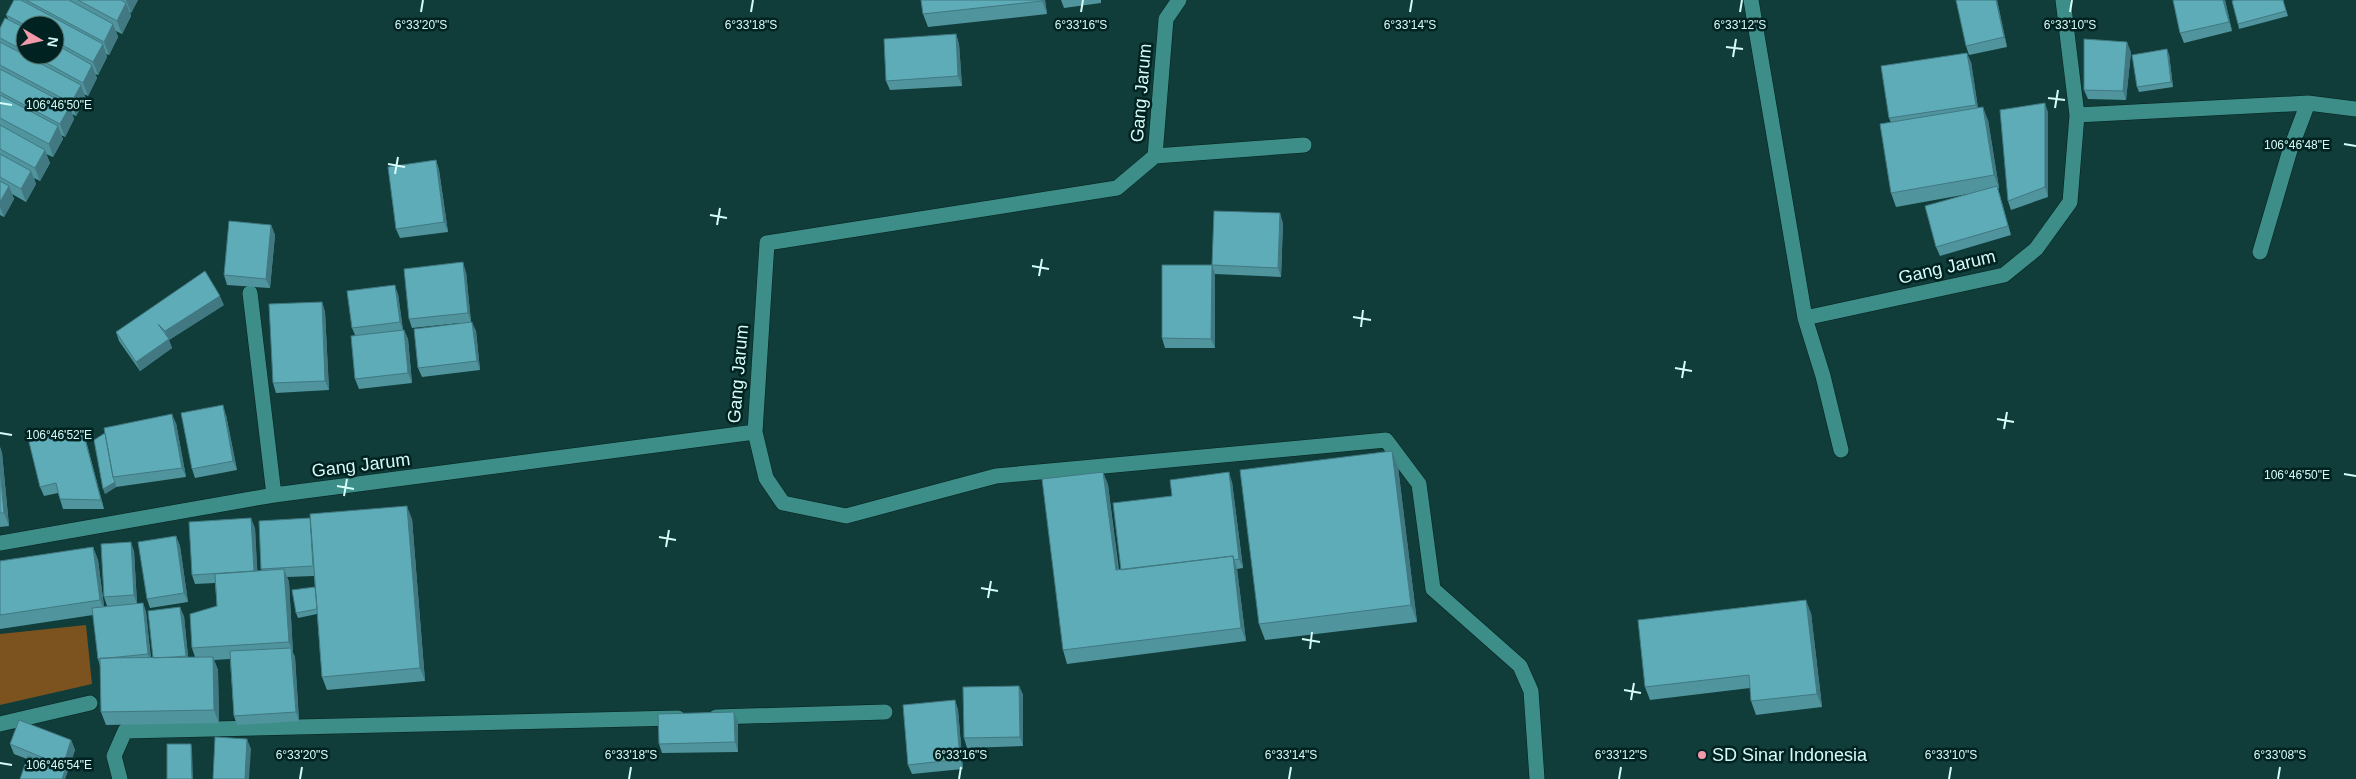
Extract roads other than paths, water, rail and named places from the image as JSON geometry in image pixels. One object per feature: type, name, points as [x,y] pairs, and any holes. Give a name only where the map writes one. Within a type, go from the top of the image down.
[{"type":"street","name":"Gang Jarum","points":[[0,543],[274,495],[755,432],[767,243],[1117,188],[1155,156],[1166,19],[1179,0]]},
{"type":"street","points":[[1751,0],[1805,318],[1824,376],[1841,450]]},
{"type":"street","name":"Gang Jarum","points":[[1805,318],[2004,275],[2036,249],[2070,202],[2077,115],[2063,0]]},
{"type":"street","points":[[2260,252],[2290,150],[2308,103]]},
{"type":"street","points":[[2077,115],[2308,103],[2356,109]]},
{"type":"street","points":[[1155,156],[1304,145]]},
{"type":"street","points":[[250,293],[274,495]]},
{"type":"street","points":[[755,432],[766,478],[784,504],[846,516],[996,476],[1386,440],[1419,484],[1433,588],[1520,666],[1531,691],[1537,779]]},
{"type":"street","points":[[1,729],[90,704]]},
{"type":"street","points":[[120,779],[114,756],[125,731],[885,712]]},
{"type":"place","name":"SD Sinar Indonesia","points":[[1702,755]]}]
